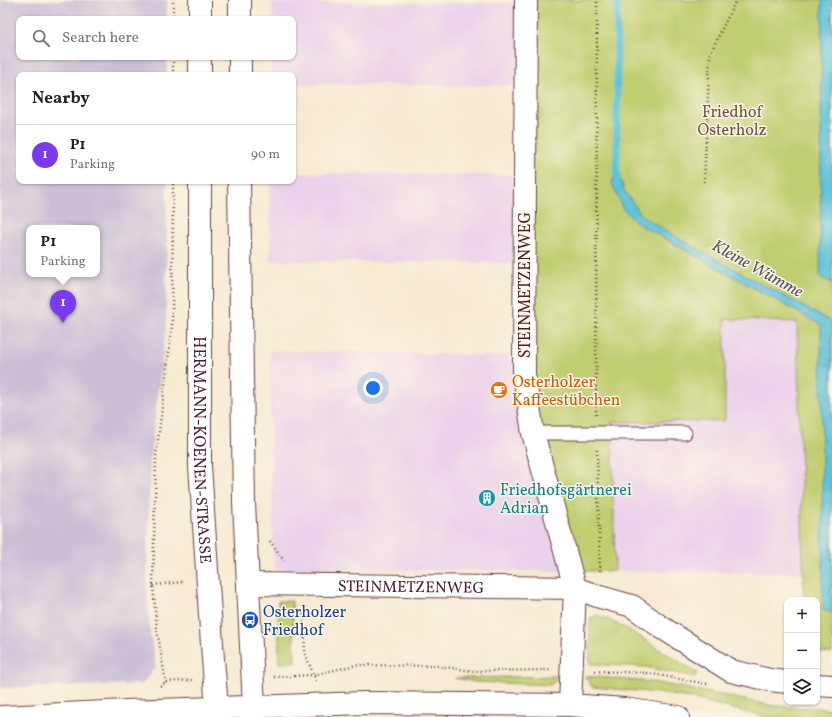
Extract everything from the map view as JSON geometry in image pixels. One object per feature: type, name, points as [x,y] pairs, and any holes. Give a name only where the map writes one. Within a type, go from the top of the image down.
[{"type":"main road","points":[[200,0],[200,16]]},
{"type":"main road","points":[[240,0],[240,16]]},
{"type":"main road","name":"STEINMETZENWEG","points":[[526,0],[524,374],[533,433],[575,588],[570,705]]},
{"type":"main road","points":[[200,60],[200,72]]},
{"type":"main road","points":[[240,60],[240,72]]},
{"type":"main road","name":"HERMANN-KOENEN-STRASSE","points":[[200,184],[200,466],[208,602],[218,713]]},
{"type":"main road","points":[[239,184],[244,495],[254,712]]},
{"type":"main road","name":"STEINMETZENWEG","points":[[248,584],[575,588],[632,606],[661,627],[732,671],[784,682]]},
{"type":"main road","points":[[820,685],[832,686]]},
{"type":"main road","points":[[1,717],[172,710],[218,713],[254,712],[365,703],[570,705],[624,709],[678,717]]},
{"type":"lane","points":[[533,433],[685,433]]},
{"type":"path","points":[[173,0],[173,16]]},
{"type":"path","points":[[597,0],[596,433],[600,597]]},
{"type":"path","points":[[704,182],[710,54],[736,0]]},
{"type":"path","points":[[173,60],[173,72]]},
{"type":"path","points":[[172,710],[157,630],[153,585],[156,456],[172,327],[173,184]]},
{"type":"path","points":[[153,585],[190,582]]},
{"type":"path","points":[[313,675],[356,665],[438,666],[473,671],[571,670],[647,673],[711,685]]},
{"type":"shaded area","points":[[0,0],[167,0],[167,16],[16,16],[16,60],[167,60],[167,72],[16,72],[16,184],[167,184],[166,328],[150,457],[147,584],[150,633],[156,667],[142,684],[0,688]]},
{"type":"shaded area","points":[[272,3],[521,3],[519,86],[296,84],[296,72],[271,72],[271,60],[296,60],[296,16],[272,16]]},
{"type":"shaded area","points":[[296,173],[518,175],[517,263],[270,261],[270,184],[296,184]]},
{"type":"shaded area","points":[[725,318],[797,322],[803,573],[615,571],[612,422],[725,421]]},
{"type":"shaded area","points":[[270,350],[516,356],[567,571],[274,569],[270,427]]},
{"type":"green space","name":"Friedhof Osterholz","points":[[521,0],[832,0],[832,653],[820,652],[820,597],[804,597],[797,322],[725,319],[725,421],[612,422],[615,571],[567,571],[526,424]]},
{"type":"green space","points":[[278,601],[292,601],[295,662],[279,663]]},
{"type":"green space","points":[[598,615],[631,631],[697,673],[695,677],[645,667],[590,664],[590,619]]},
{"type":"green space","points":[[561,676],[550,685],[475,682],[455,678]]},
{"type":"green space","points":[[585,676],[659,683],[773,706],[831,709],[832,713],[829,717],[766,717],[690,698],[658,693],[592,687]]},
{"type":"water","points":[[822,0],[832,0],[832,283],[820,277]]},
{"type":"water","points":[[617,169],[624,190],[642,216],[690,245],[832,322],[832,612],[823,611],[821,325],[640,225],[623,209],[612,183]]},
{"type":"waterway","name":"Kleine Wümme","points":[[617,0],[618,177]]},
{"type":"place","name":"P1","points":[[63,323]]},
{"type":"place","name":"Osterholzer Kaffeestübchen","points":[[499,390]]},
{"type":"place","name":"Friedhofsgärtnerei Adrian","points":[[487,498]]},
{"type":"place","name":"Osterholzer Friedhof","points":[[250,620]]}]
